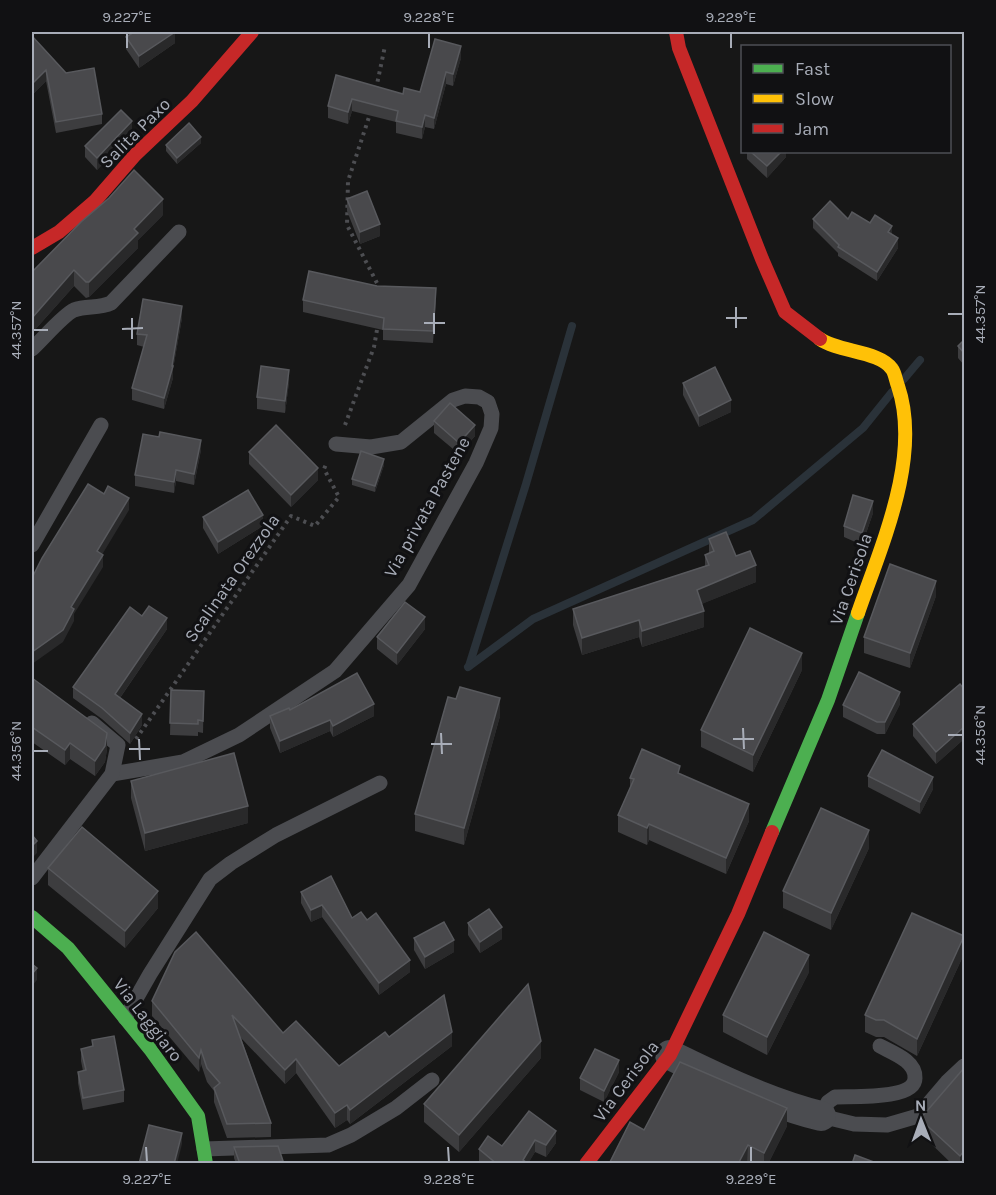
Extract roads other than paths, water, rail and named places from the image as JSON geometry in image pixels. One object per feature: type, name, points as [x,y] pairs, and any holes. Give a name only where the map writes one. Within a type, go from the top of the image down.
[{"type":"street","name":"Salita Paxo","points":[[32,248],[59,232],[95,201],[135,155],[192,101],[252,32]]},
{"type":"street","name":"Via Cerisola","points":[[586,1164],[670,1055],[738,914],[828,700],[893,513],[908,443],[903,400],[892,368],[880,360],[824,342],[785,312],[684,60],[676,32]]},
{"type":"street","name":"Via Laggiaro","points":[[32,917],[68,948],[150,1049],[198,1116],[205,1156]]},
{"type":"street","points":[[670,1055],[719,1079],[799,1111],[821,1116]]},
{"type":"lane","points":[[32,349],[71,312],[111,303],[179,232]]},
{"type":"lane","name":"Via privata Pastene","points":[[112,774],[183,762],[239,735],[335,671],[409,585],[476,463],[491,428],[492,414],[488,402],[479,397],[465,396],[453,400],[401,442],[371,447],[336,444]]},
{"type":"lane","points":[[32,545],[101,425]]},
{"type":"lane","points":[[32,878],[112,774],[118,745],[77,713]]},
{"type":"lane","points":[[125,1018],[210,879],[276,835],[380,783]]},
{"type":"lane","points":[[880,1046],[913,1066],[916,1076],[915,1084],[909,1090],[892,1094],[835,1097],[828,1102],[821,1116],[854,1124],[887,1125],[918,1116],[964,1066]]},
{"type":"lane","points":[[205,1156],[328,1145],[351,1136],[396,1108],[432,1080]]},
{"type":"waterway","points":[[469,666],[572,326]]},
{"type":"waterway","points":[[904,379],[920,360]]},
{"type":"waterway","points":[[468,667],[533,619],[753,520],[863,428],[892,392]]}]
